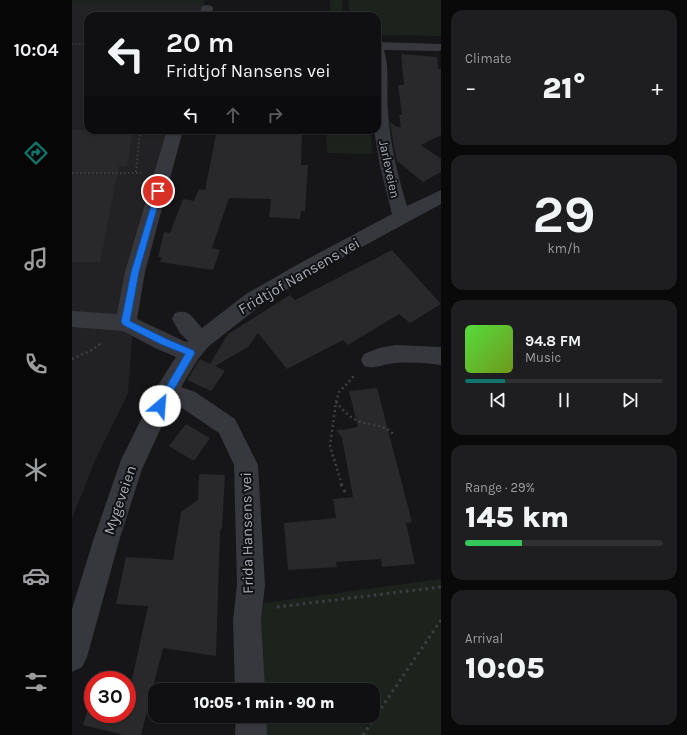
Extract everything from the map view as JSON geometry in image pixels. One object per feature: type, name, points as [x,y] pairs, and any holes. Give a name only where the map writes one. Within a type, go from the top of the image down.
[{"type":"street","name":"Jarleveien","points":[[381,47],[438,47]]},
{"type":"street","name":"Jarleveien","points":[[381,121],[393,191],[402,218]]},
{"type":"street","points":[[126,322],[135,272],[174,134]]},
{"type":"street","name":"Fridtjof Nansens vei","points":[[196,346],[253,300],[309,267],[441,196]]},
{"type":"street","points":[[72,319],[126,322],[163,342],[196,346]]},
{"type":"street","points":[[182,319],[196,346]]},
{"type":"street","name":"Mygeveien","points":[[72,657],[106,541],[130,468],[166,392],[196,346]]},
{"type":"street","points":[[365,365],[378,356],[413,354],[441,356]]},
{"type":"street","name":"Frida Hansens vei","points":[[166,392],[187,399],[227,426],[246,465],[250,585],[247,620],[250,683]]},
{"type":"street","points":[[251,723],[251,735]]},
{"type":"path","points":[[72,44],[84,44]]},
{"type":"path","points":[[72,173],[136,172],[140,134]]},
{"type":"path","points":[[346,492],[339,479],[330,446],[336,402],[339,392],[365,365]]},
{"type":"path","points":[[336,402],[353,419],[369,424],[383,425],[395,436]]},
{"type":"path","points":[[247,620],[261,620],[269,608],[441,587]]},
{"type":"path","points":[[363,735],[441,620]]},
{"type":"shaded area","points":[[72,0],[205,0],[204,4],[72,4]]},
{"type":"shaded area","points":[[330,0],[342,0],[343,12],[331,12]]},
{"type":"shaded area","points":[[348,0],[441,0],[441,36],[381,35],[381,12],[350,12]]},
{"type":"shaded area","points":[[72,4],[204,4],[202,12],[84,12],[84,134],[174,134],[134,313],[128,393],[94,463],[72,519]]},
{"type":"shaded area","points":[[326,134],[370,134],[373,154],[327,153]]},
{"type":"shaded area","points":[[441,579],[441,735],[264,735],[264,723],[380,723],[380,683],[263,683],[261,620],[264,603]]},
{"type":"building","points":[[401,54],[437,57],[438,69],[441,69],[441,135],[421,145],[441,159],[441,172],[423,182],[397,161],[394,148],[390,122],[397,127],[401,127],[399,115],[402,115],[398,85],[404,85]]},
{"type":"building","points":[[72,130],[84,130],[84,134],[132,134],[127,166],[119,166],[100,262],[72,262]]},
{"type":"building","points":[[216,134],[302,134],[301,165],[308,165],[305,211],[301,211],[300,219],[269,217],[271,199],[229,198],[212,248],[220,250],[213,270],[160,262],[162,258],[158,257],[164,232],[170,233],[183,199],[194,201],[199,189],[205,190]]},
{"type":"building","points":[[392,250],[441,304],[410,323],[399,314],[348,345],[343,340],[287,369],[258,333],[248,347],[215,366],[225,371],[211,391],[187,380],[200,359],[210,364],[228,334],[290,295],[295,300]]},
{"type":"building","points":[[377,388],[412,522],[406,523],[415,564],[382,567],[381,559],[336,562],[337,567],[288,570],[284,523],[336,518],[333,499],[353,497],[342,438],[336,430],[341,430],[340,428],[343,430],[358,427],[349,391]]},
{"type":"building","points":[[186,424],[210,438],[194,461],[169,446]]},
{"type":"building","points":[[199,474],[225,475],[222,528],[220,531],[216,656],[163,648],[154,683],[148,683],[148,707],[141,735],[124,735],[83,725],[84,722],[84,723],[136,723],[136,671],[134,671],[148,606],[116,604],[126,557],[173,560],[181,512],[198,500]]},
{"type":"route","points":[[158,191],[135,272],[126,322],[163,342],[190,353],[166,392],[160,406]]}]
